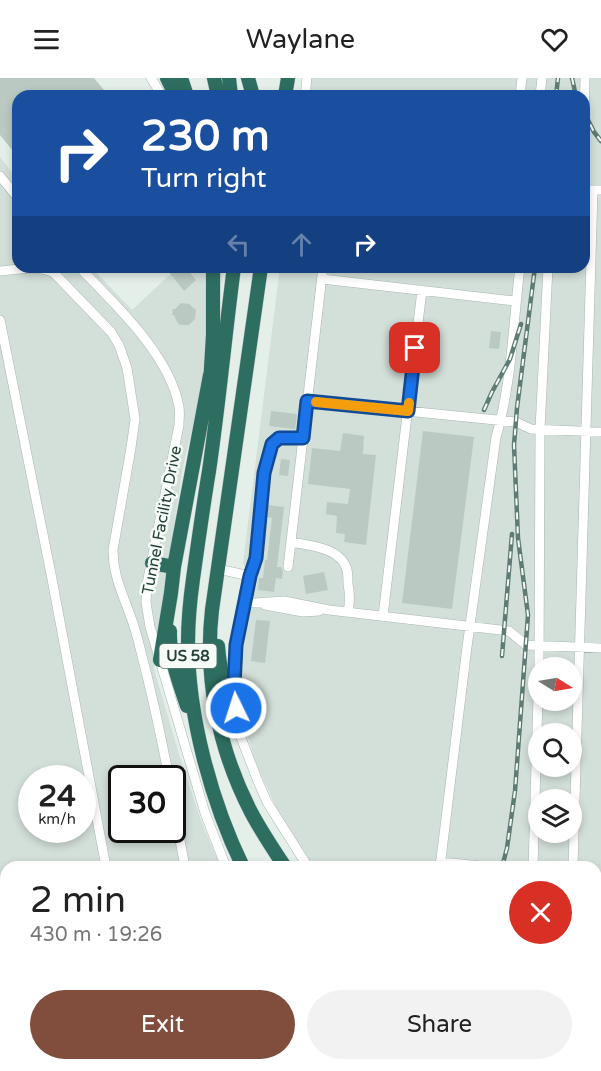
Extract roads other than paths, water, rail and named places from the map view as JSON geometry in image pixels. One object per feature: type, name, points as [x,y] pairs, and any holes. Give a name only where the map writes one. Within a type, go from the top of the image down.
[{"type":"highway","name":"US 58","points":[[213,273],[210,407],[189,614],[190,686],[201,750],[226,828],[240,861]]},
{"type":"highway","points":[[201,512],[209,471],[233,273]]},
{"type":"highway","name":"US 58","points":[[259,273],[210,623],[210,652],[216,711],[227,753],[244,798],[281,861]]},
{"type":"highway","points":[[160,660],[174,567],[210,375]]},
{"type":"highway","points":[[152,563],[174,567]]},
{"type":"highway","points":[[218,569],[221,583],[217,624],[218,655],[227,695],[239,730]]},
{"type":"highway","points":[[171,593],[172,652],[201,750]]},
{"type":"street","points":[[0,176],[12,191]]},
{"type":"street","points":[[590,259],[592,190]]},
{"type":"street","points":[[54,273],[111,332],[119,345],[127,368],[135,419],[114,543],[113,565],[141,652],[166,765]]},
{"type":"street","name":"Tunnel Facility Drive","points":[[85,273],[116,304],[157,356],[173,386],[179,407],[179,425],[146,591],[146,609],[205,813],[224,861]]},
{"type":"street","points":[[288,567],[322,273]]},
{"type":"street","points":[[441,861],[496,437],[501,420],[510,359],[519,273]]},
{"type":"street","points":[[540,657],[540,429],[548,273]]},
{"type":"street","points":[[573,861],[590,273]]},
{"type":"street","points":[[322,279],[515,301]]},
{"type":"street","points":[[383,616],[422,290]]},
{"type":"street","points":[[0,320],[50,567],[105,861]]},
{"type":"street","points":[[307,401],[501,420],[516,422],[531,429],[601,432]]},
{"type":"street","points":[[303,438],[279,438],[272,444],[264,473],[256,558],[250,576],[249,602],[239,624],[234,662],[234,686],[239,730],[257,779],[267,802],[304,861]]},
{"type":"street","points":[[291,542],[326,549],[344,563],[347,570],[350,601],[348,612]]},
{"type":"street","points":[[218,569],[250,576]]},
{"type":"street","points":[[249,602],[303,612],[329,610],[509,631],[526,645],[601,648]]},
{"type":"street","points":[[533,861],[538,711]]},
{"type":"street","points":[[180,843],[184,861]]},
{"type":"railway","points":[[557,90],[558,78]]},
{"type":"railway","points":[[572,78],[575,90]]},
{"type":"railway","points":[[590,124],[601,141]]},
{"type":"railway","points":[[504,861],[515,791],[528,615],[518,538],[514,445],[534,273]]},
{"type":"railway","points":[[484,410],[510,359],[521,324]]},
{"type":"railway","points":[[502,656],[512,534]]}]
